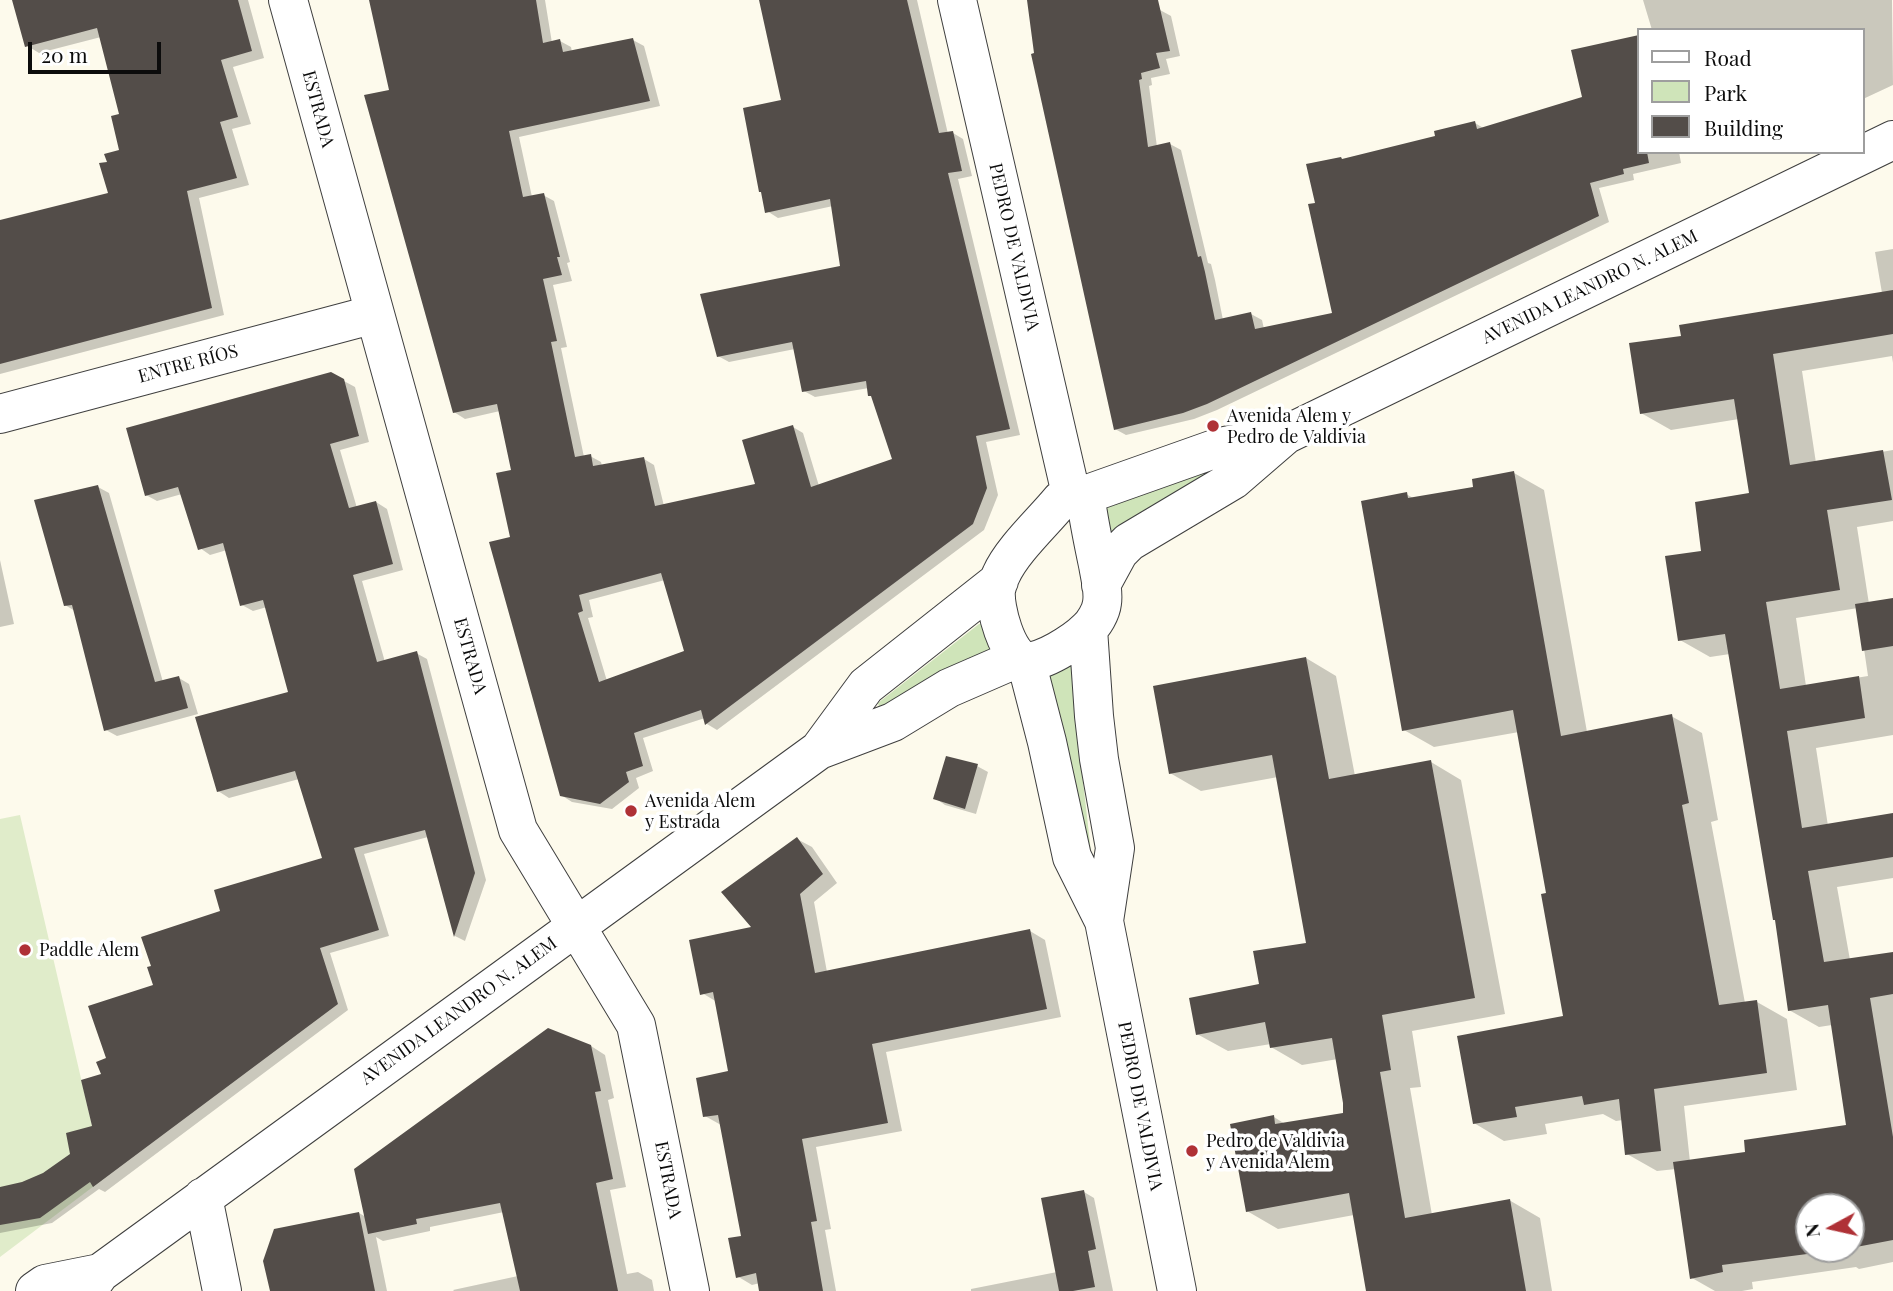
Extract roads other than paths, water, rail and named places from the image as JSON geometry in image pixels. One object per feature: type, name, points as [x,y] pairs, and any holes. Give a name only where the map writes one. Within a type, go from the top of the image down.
[{"type":"street","name":"ESTRADA","points":[[288,0],[518,830],[636,1025],[690,1291]]},
{"type":"street","name":"PEDRO DE VALDIVIA","points":[[957,0],[1075,496],[1083,500],[1087,508],[1101,585]]},
{"type":"street","name":"AVENIDA LEANDRO N. ALEM","points":[[1865,154],[1893,140]]},
{"type":"street","name":"AVENIDA LEANDRO N. ALEM","points":[[1075,496],[1220,447],[1287,433],[1864,154]]},
{"type":"street","name":"ENTRE RÍOS","points":[[0,414],[375,314]]},
{"type":"street","name":"AVENIDA LEANDRO N. ALEM","points":[[1101,585],[1119,552],[1129,542],[1233,480],[1287,433]]},
{"type":"street","points":[[999,581],[1011,559],[1061,500],[1075,496]]},
{"type":"street","name":"PEDRO DE VALDIVIA","points":[[999,581],[996,591],[997,610],[1011,648],[1022,659],[1047,743],[1072,857],[1104,921],[1177,1291]]},
{"type":"street","name":"AVENIDA LEANDRO N. ALEM","points":[[819,750],[866,686],[999,581]]},
{"type":"street","points":[[1088,629],[1097,617],[1102,603],[1101,585]]},
{"type":"street","name":"PEDRO DE VALDIVIA","points":[[1088,629],[1099,759],[1115,848],[1104,921]]},
{"type":"street","name":"AVENIDA LEANDRO N. ALEM","points":[[35,1291],[45,1284],[93,1282],[203,1197],[819,750],[893,722],[949,688],[1022,659],[1034,661],[1047,656],[1088,629]]},
{"type":"street","points":[[203,1197],[222,1291]]},
{"type":"place","name":"Avenida Alem y Pedro de Valdivia","points":[[1213,426]]},
{"type":"place","name":"Avenida Alem y Estrada","points":[[631,811]]},
{"type":"place","name":"Paddle Alem","points":[[25,950]]},
{"type":"place","name":"Pedro de Valdivia y Avenida Alem","points":[[1192,1151]]}]
